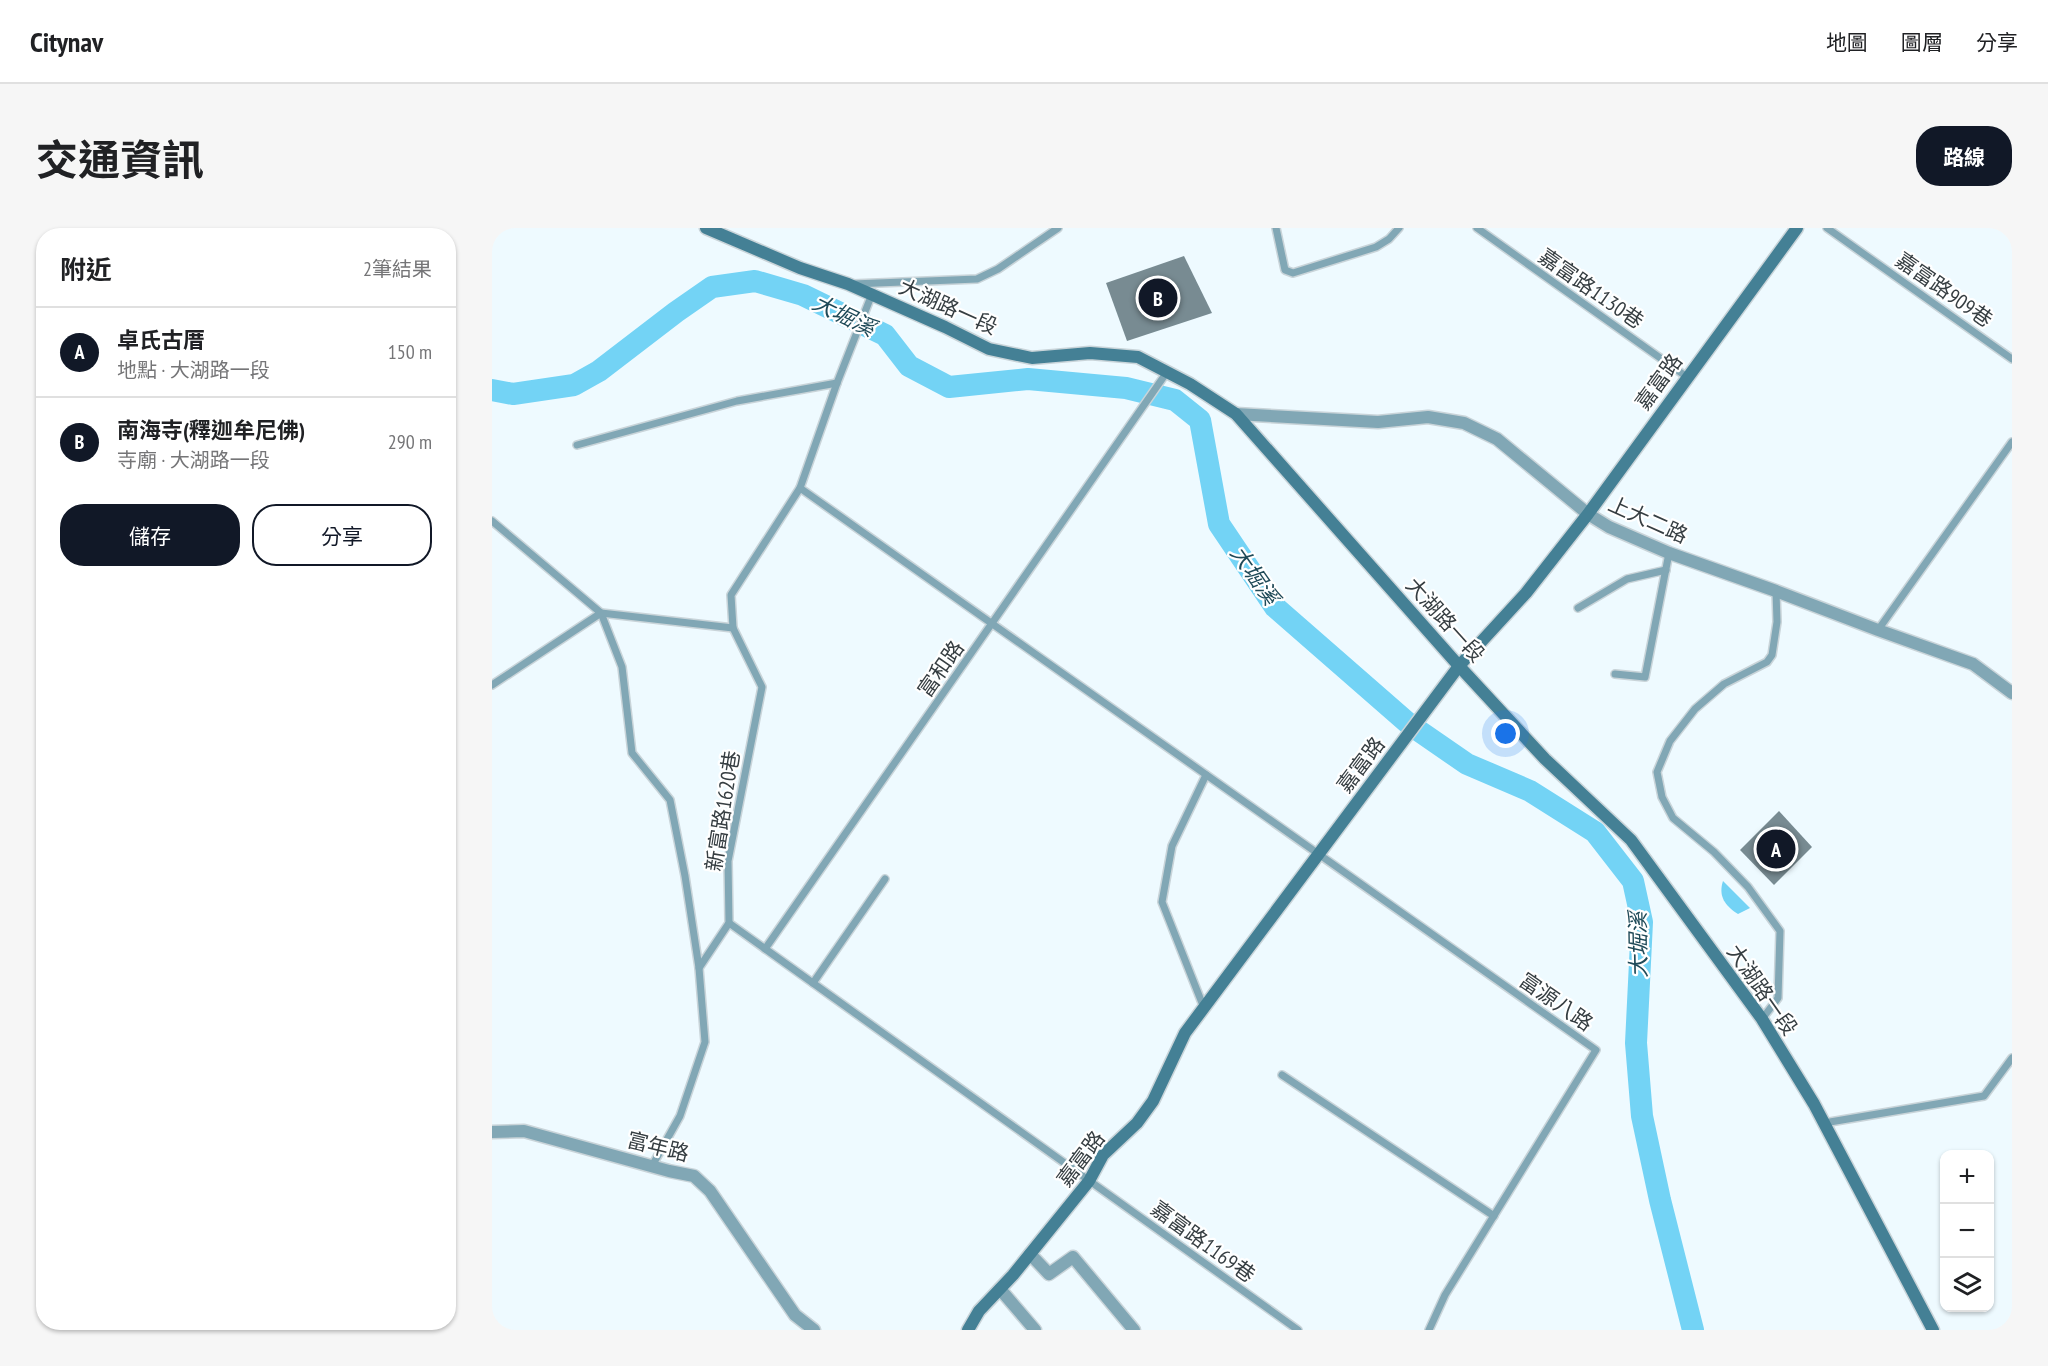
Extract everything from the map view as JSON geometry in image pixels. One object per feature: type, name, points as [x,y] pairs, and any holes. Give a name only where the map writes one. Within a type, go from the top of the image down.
[{"type":"street","name":"大湖路一段","points":[[706,228],[800,268],[872,294],[989,349],[1032,358],[1090,352],[1138,357],[1165,376],[1236,414],[1459,666],[1545,759],[1630,840],[1762,1019],[1824,1123],[1933,1330]]},
{"type":"street","name":"嘉富路","points":[[968,1330],[979,1311],[1030,1254],[1089,1181],[1103,1155],[1137,1123],[1153,1101],[1185,1033],[1459,666],[1526,593],[1588,514],[1797,228]]},
{"type":"street","name":"上大二路","points":[[1236,414],[1378,422],[1428,417],[1464,423],[1497,439],[1588,514],[1609,527],[1669,553],[1973,664],[2012,693]]},
{"type":"street","name":"富年路","points":[[492,1132],[524,1131],[694,1176],[711,1191],[795,1315],[814,1330]]},
{"type":"street","points":[[1030,1254],[1049,1274],[1073,1257],[1134,1330]]},
{"type":"street","points":[[1000,1289],[1035,1330]]},
{"type":"lane","points":[[848,284],[977,279],[998,269],[1058,228]]},
{"type":"lane","points":[[1276,228],[1285,270],[1293,273],[1376,247],[1389,239],[1399,228]]},
{"type":"lane","name":"嘉富路1130巷","points":[[1477,228],[1687,377]]},
{"type":"lane","name":"嘉富路909巷","points":[[1827,228],[2012,358]]},
{"type":"lane","name":"新富路1620巷","points":[[729,923],[728,861],[762,687],[732,628],[731,595],[800,488],[837,383],[872,294]]},
{"type":"lane","name":"富和路","points":[[765,949],[1165,376]]},
{"type":"lane","points":[[577,445],[737,401],[837,383]]},
{"type":"lane","points":[[1878,630],[2012,442]]},
{"type":"lane","points":[[800,488],[1318,855]]},
{"type":"lane","points":[[492,521],[601,613],[622,667],[632,753],[670,800],[685,876],[699,968],[705,1042],[680,1116],[652,1166]]},
{"type":"lane","points":[[1615,674],[1645,677],[1669,553]]},
{"type":"lane","points":[[1578,608],[1627,579],[1666,570]]},
{"type":"lane","points":[[1762,1019],[1778,998],[1780,931],[1748,886],[1714,852],[1672,818],[1662,797],[1657,772],[1670,741],[1695,709],[1724,684],[1767,662],[1772,655],[1777,622],[1776,591]]},
{"type":"lane","points":[[492,685],[601,613],[732,628]]},
{"type":"lane","points":[[1204,1008],[1162,902],[1172,846],[1206,775]]},
{"type":"lane","name":"富源八路","points":[[1318,855],[1596,1050],[1445,1295],[1429,1330]]},
{"type":"lane","points":[[813,983],[885,879]]},
{"type":"lane","points":[[699,968],[729,923]]},
{"type":"lane","name":"嘉富路1169巷","points":[[729,923],[1298,1330]]},
{"type":"lane","points":[[1824,1123],[1984,1096],[2012,1058]]},
{"type":"lane","points":[[1282,1075],[1494,1216]]},
{"type":"water","points":[[1723,881],[1750,908],[1738,914],[1729,908],[1722,896]]},
{"type":"building","points":[[1184,256],[1212,313],[1127,341],[1106,283]]},
{"type":"building","points":[[1779,811],[1812,847],[1774,885],[1740,850]]},
{"type":"waterway","name":"大堀溪","points":[[492,390],[513,394],[574,385],[599,371],[712,287],[755,281],[803,295],[885,335],[909,366],[949,387],[1028,379],[1126,388],[1175,400],[1200,420],[1219,524],[1275,607],[1409,724],[1467,764],[1530,791],[1595,832],[1633,881],[1642,922],[1636,1043],[1642,1116],[1660,1200],[1693,1330]]},
{"type":"place","name":"南海寺(釋迦牟尼佛)","points":[[1158,298]]},
{"type":"place","name":"卓氏古厝","points":[[1776,849]]}]
